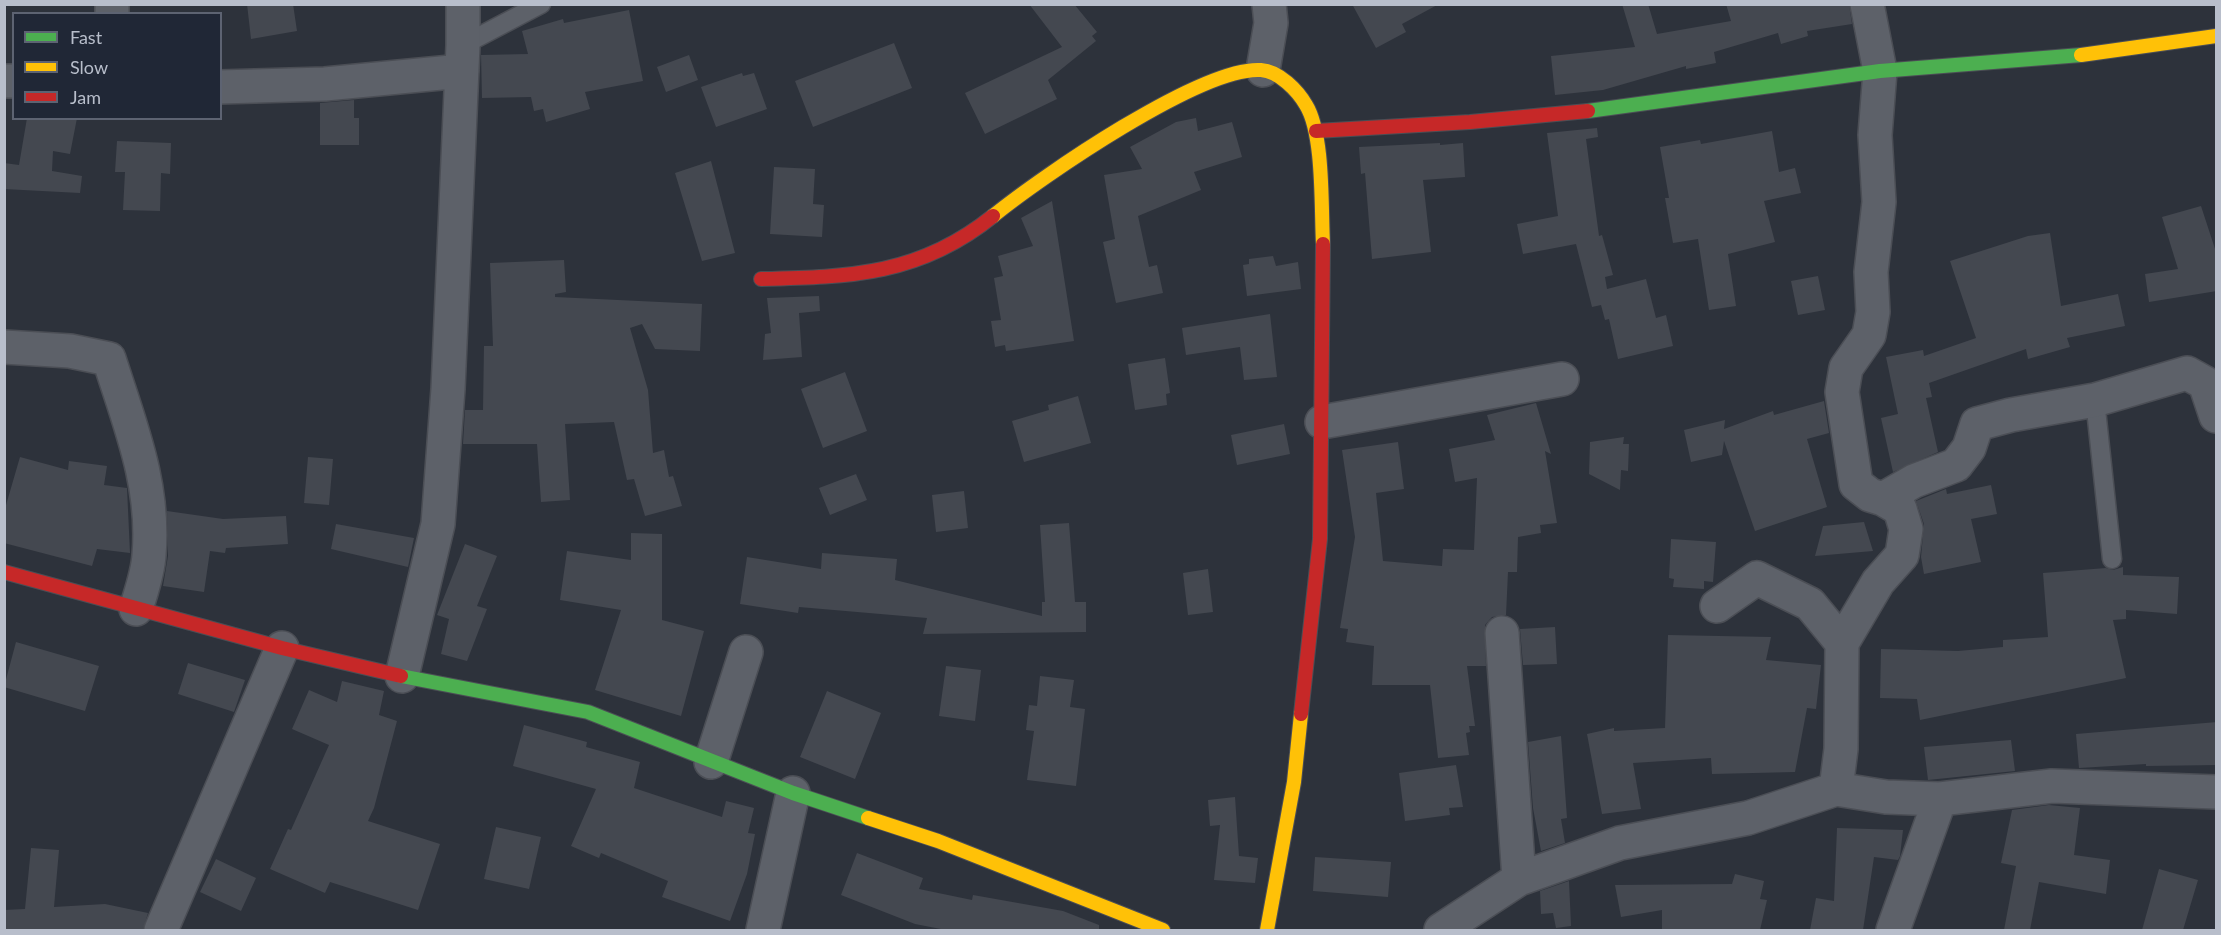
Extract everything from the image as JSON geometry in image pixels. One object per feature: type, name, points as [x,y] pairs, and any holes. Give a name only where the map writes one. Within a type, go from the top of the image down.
[{"type":"street","points":[[402,676],[438,524],[448,389],[463,58],[463,4]]},
{"type":"street","points":[[1263,70],[1271,23],[1269,4]]},
{"type":"street","points":[[1836,789],[1841,749],[1842,643],[1878,582],[1902,555],[1906,529],[1900,509],[1883,499],[1870,495],[1856,484],[1842,392],[1846,368],[1869,335],[1872,312],[1872,272],[1879,202],[1875,135],[1880,71],[1867,4]]},
{"type":"street","points":[[1316,130],[1470,122],[1614,108],[1880,71],[2095,54],[2217,36]]},
{"type":"street","points":[[222,87],[325,84],[463,58]]},
{"type":"street","points":[[761,279],[843,277],[897,266],[937,253],[973,232],[1028,188],[1175,97],[1233,73],[1263,70],[1290,84],[1307,106],[1316,130],[1325,272],[1320,539],[1294,782],[1267,930]]},
{"type":"street","points":[[4,347],[70,351],[109,359],[147,486],[151,518],[149,558],[136,609]]},
{"type":"street","points":[[1883,499],[1914,482],[1956,465],[1969,448],[1977,424],[2011,414],[2095,400],[2187,373],[2205,383],[2217,416]]},
{"type":"street","points":[[1322,422],[1562,379]]},
{"type":"street","points":[[4,572],[282,648],[402,676],[588,712],[793,793],[938,841],[1163,930]]},
{"type":"street","points":[[1717,606],[1757,578],[1810,604],[1842,643]]},
{"type":"street","points":[[1502,633],[1519,879]]},
{"type":"street","points":[[161,930],[282,648]]},
{"type":"street","points":[[711,762],[746,652]]},
{"type":"street","points":[[1441,930],[1519,879],[1620,843],[1748,818],[1836,789],[1886,797],[1940,799],[2052,786],[2217,792]]},
{"type":"street","points":[[763,930],[793,793]]},
{"type":"street","points":[[1893,930],[1940,799]]},
{"type":"lane","points":[[463,58],[541,4]]},
{"type":"lane","points":[[2095,400],[2112,559]]},
{"type":"building","points":[[247,4],[293,4],[297,31],[251,39]]},
{"type":"building","points":[[1029,4],[1074,4],[1097,32],[1092,36],[1096,41],[1048,80],[1057,99],[985,134],[965,93],[1062,47]]},
{"type":"building","points":[[1352,4],[1439,4],[1402,24],[1406,32],[1376,48]]},
{"type":"building","points":[[1622,4],[1648,4],[1657,34],[1731,21],[1726,4],[1849,4],[1852,24],[1807,31],[1808,36],[1781,44],[1778,33],[1714,52],[1716,63],[1686,69],[1686,66],[1603,90],[1555,95],[1551,56],[1635,47]]},
{"type":"building","points":[[629,10],[643,81],[585,92],[590,109],[546,122],[543,109],[534,111],[531,97],[482,98],[481,55],[528,54],[522,31],[563,19],[564,23]]},
{"type":"building","points":[[894,43],[912,88],[813,127],[795,81]]},
{"type":"building","points":[[689,55],[698,80],[666,92],[657,67]]},
{"type":"building","points":[[742,73],[743,76],[754,73],[767,109],[716,127],[701,87]]},
{"type":"building","points":[[354,100],[354,118],[359,118],[359,145],[320,145],[320,103]]},
{"type":"building","points":[[1196,118],[1198,131],[1232,122],[1242,157],[1194,172],[1201,190],[1138,216],[1149,267],[1157,265],[1163,293],[1116,303],[1103,242],[1115,239],[1104,175],[1142,169],[1130,147],[1176,122]]},
{"type":"building","points":[[27,120],[77,120],[70,154],[53,151],[52,171],[82,176],[80,193],[4,189],[4,163],[19,165]]},
{"type":"building","points":[[1597,128],[1598,137],[1586,139],[1599,236],[1602,235],[1613,275],[1605,277],[1607,289],[1646,279],[1656,318],[1666,315],[1673,346],[1618,359],[1609,319],[1605,320],[1601,305],[1592,307],[1576,244],[1523,254],[1517,224],[1558,216],[1547,133]]},
{"type":"building","points":[[1772,131],[1779,172],[1795,168],[1801,193],[1764,201],[1775,242],[1728,254],[1736,306],[1709,310],[1698,239],[1673,243],[1665,198],[1669,198],[1660,147],[1700,140],[1701,144]]},
{"type":"building","points":[[117,141],[171,143],[170,174],[161,173],[160,211],[123,210],[125,172],[115,172]]},
{"type":"building","points":[[1440,143],[1440,145],[1463,143],[1465,177],[1423,180],[1431,252],[1372,259],[1365,173],[1361,174],[1359,147]]},
{"type":"building","points":[[711,161],[735,253],[702,261],[675,173]]},
{"type":"building","points":[[774,167],[815,169],[813,204],[824,205],[822,237],[770,234]]},
{"type":"building","points":[[1052,201],[1074,341],[1006,351],[1005,345],[995,347],[991,321],[1001,320],[994,278],[1003,276],[998,256],[1033,246],[1021,218]]},
{"type":"building","points":[[2201,206],[2217,255],[2217,291],[2149,302],[2145,274],[2178,269],[2162,217]]},
{"type":"building","points":[[2050,233],[2061,306],[2118,294],[2125,326],[2067,338],[2070,347],[2028,359],[2026,349],[1929,383],[1932,397],[1926,398],[1938,452],[1893,472],[1881,418],[1898,414],[1886,357],[1923,350],[1924,356],[1976,338],[1950,261],[2028,236]]},
{"type":"building","points":[[1273,256],[1276,266],[1298,262],[1301,289],[1247,296],[1243,265],[1249,264],[1249,259]]},
{"type":"building","points":[[564,260],[566,292],[555,294],[555,297],[702,304],[700,351],[655,349],[642,324],[630,328],[648,390],[653,453],[664,450],[669,477],[673,476],[682,506],[645,516],[634,479],[627,480],[614,422],[565,424],[570,500],[541,502],[537,444],[463,444],[465,410],[483,410],[484,346],[493,346],[490,263]]},
{"type":"building","points":[[1818,276],[1825,310],[1798,315],[1791,281]]},
{"type":"building","points":[[819,296],[820,311],[799,313],[802,357],[763,360],[765,334],[771,333],[767,298]]},
{"type":"building","points":[[1270,314],[1277,377],[1244,380],[1240,347],[1186,355],[1182,328]]},
{"type":"building","points":[[1165,358],[1170,393],[1166,394],[1167,405],[1135,410],[1128,364]]},
{"type":"building","points":[[845,372],[867,431],[823,448],[801,389]]},
{"type":"building","points":[[1078,396],[1091,443],[1024,462],[1012,421],[1049,410],[1048,405]]},
{"type":"building","points":[[1824,401],[1829,433],[1807,439],[1827,507],[1755,531],[1724,441],[1722,455],[1691,462],[1684,430],[1725,420],[1724,429],[1773,411],[1774,415]]},
{"type":"building","points":[[1536,403],[1551,454],[1545,451],[1557,523],[1540,525],[1541,533],[1518,537],[1517,572],[1508,572],[1506,615],[1492,617],[1485,625],[1486,666],[1467,666],[1475,726],[1469,726],[1470,732],[1466,733],[1469,755],[1438,758],[1430,685],[1372,685],[1374,646],[1346,642],[1348,629],[1340,628],[1355,537],[1342,450],[1398,442],[1404,489],[1376,493],[1383,561],[1442,566],[1443,549],[1474,550],[1477,478],[1455,482],[1449,449],[1495,440],[1487,415]]},
{"type":"building","points":[[1284,424],[1290,454],[1237,465],[1231,435]]},
{"type":"building","points":[[1624,437],[1623,444],[1629,444],[1628,471],[1621,470],[1620,490],[1589,474],[1590,442]]},
{"type":"building","points":[[20,457],[68,470],[69,461],[107,466],[104,485],[127,488],[130,553],[97,549],[92,566],[4,543],[4,512]]},
{"type":"building","points":[[308,457],[333,459],[329,505],[304,503]]},
{"type":"building","points":[[856,474],[867,500],[830,515],[819,488]]},
{"type":"building","points":[[1991,485],[1997,514],[1971,519],[1981,562],[1924,574],[1921,557],[1924,524],[1916,501],[1946,489],[1947,494]]},
{"type":"building","points":[[964,491],[968,528],[936,532],[932,495]]},
{"type":"building","points":[[167,511],[223,519],[286,516],[288,544],[226,548],[225,553],[210,551],[204,592],[163,586],[168,556]]},
{"type":"building","points":[[1864,522],[1873,551],[1815,556],[1823,526]]},
{"type":"building","points":[[1069,523],[1075,602],[1086,602],[1086,632],[923,634],[927,618],[799,607],[798,613],[740,604],[747,557],[821,569],[822,553],[897,559],[895,580],[1042,616],[1042,602],[1045,602],[1040,525]]},
{"type":"building","points":[[336,524],[414,538],[408,567],[331,549]]},
{"type":"building","points":[[631,533],[662,534],[662,620],[704,631],[681,716],[595,690],[621,610],[560,600],[567,551],[631,560]]},
{"type":"building","points":[[1671,539],[1716,542],[1713,582],[1704,581],[1704,589],[1673,587],[1674,579],[1669,578]]},
{"type":"building","points":[[465,544],[497,556],[477,606],[487,609],[467,661],[441,654],[449,619],[437,615]]},
{"type":"building","points":[[2123,567],[2123,575],[2179,577],[2177,614],[2126,610],[2126,619],[2113,620],[2126,678],[1920,720],[1917,699],[1880,698],[1881,649],[1958,651],[2003,647],[2003,640],[2048,637],[2043,573],[2106,568],[2113,570]]},
{"type":"building","points":[[1208,569],[1213,612],[1188,615],[1183,573]]},
{"type":"building","points":[[1555,627],[1557,664],[1523,665],[1520,629]]},
{"type":"building","points":[[1668,635],[1771,637],[1766,660],[1821,665],[1816,709],[1807,708],[1795,772],[1712,774],[1711,758],[1633,763],[1641,809],[1602,814],[1587,734],[1614,728],[1614,731],[1665,728]]},
{"type":"building","points":[[16,642],[99,666],[85,711],[4,687]]},
{"type":"building","points":[[188,663],[245,680],[234,712],[178,694]]},
{"type":"building","points":[[946,666],[981,670],[975,721],[939,716]]},
{"type":"building","points":[[1040,676],[1074,680],[1070,707],[1085,709],[1076,786],[1027,780],[1034,731],[1026,730],[1029,705],[1037,706]]},
{"type":"building","points":[[342,681],[384,691],[379,715],[397,721],[374,808],[368,821],[440,844],[418,910],[330,882],[325,893],[270,869],[288,829],[291,830],[329,745],[292,729],[309,690],[337,702]]},
{"type":"building","points":[[827,691],[881,713],[855,779],[800,757]]},
{"type":"building","points":[[2217,722],[2217,765],[2146,766],[2146,764],[2079,768],[2076,734]]},
{"type":"building","points":[[524,725],[587,742],[586,747],[640,762],[634,788],[722,817],[726,801],[754,808],[748,833],[755,834],[747,874],[730,921],[662,897],[668,881],[601,853],[599,858],[571,846],[596,789],[513,766]]},
{"type":"building","points":[[1561,736],[1567,818],[1561,819],[1565,843],[1541,851],[1533,808],[1528,742]]},
{"type":"building","points":[[2011,740],[2015,771],[1928,780],[1924,747]]},
{"type":"building","points":[[1456,765],[1463,807],[1449,808],[1450,815],[1405,821],[1399,773]]},
{"type":"building","points":[[1235,797],[1239,856],[1258,858],[1255,883],[1214,880],[1220,825],[1210,826],[1208,800]]},
{"type":"building","points":[[2049,805],[2080,808],[2074,855],[2110,860],[2106,894],[2039,882],[2030,930],[2004,930],[2016,866],[2001,863],[2012,810]]},
{"type":"building","points":[[496,827],[541,837],[529,889],[484,879]]},
{"type":"building","points":[[1837,828],[1903,830],[1900,856],[1898,860],[1874,857],[1863,930],[1810,930],[1816,898],[1834,901]]},
{"type":"building","points":[[31,848],[59,850],[54,907],[105,904],[148,913],[143,930],[4,930],[4,910],[25,909]]},
{"type":"building","points":[[857,853],[923,878],[919,889],[972,900],[973,895],[1063,911],[1099,925],[1099,930],[946,930],[915,924],[841,895]]},
{"type":"building","points":[[1315,857],[1391,862],[1388,897],[1313,891]]},
{"type":"building","points":[[216,859],[256,878],[241,911],[200,892]]},
{"type":"building","points":[[2159,869],[2198,880],[2183,930],[2142,930]]},
{"type":"building","points":[[1735,874],[1764,881],[1760,899],[1767,900],[1760,930],[1662,930],[1662,910],[1621,917],[1615,885],[1732,884]]},
{"type":"building","points":[[1569,881],[1571,926],[1556,928],[1553,913],[1541,914],[1540,891]]},
{"type":"traffic: fast","points":[[1588,111],[1880,71],[2081,55]]},
{"type":"traffic: fast","points":[[401,676],[588,712],[793,793],[868,818]]},
{"type":"traffic: slow","points":[[2081,55],[2216,36]]},
{"type":"traffic: slow","points":[[993,216],[1083,152],[1163,104],[1201,86],[1235,74],[1261,70],[1274,74],[1293,88],[1303,100],[1312,118],[1319,152],[1323,244]]},
{"type":"traffic: slow","points":[[1267,930],[1294,782],[1301,714]]},
{"type":"traffic: slow","points":[[868,818],[938,841],[1163,930]]},
{"type":"traffic: jam","points":[[1316,131],[1470,122],[1588,111]]},
{"type":"traffic: jam","points":[[761,279],[825,277],[883,269],[939,250],[966,236],[993,216]]},
{"type":"traffic: jam","points":[[1301,714],[1320,539],[1323,244]]},
{"type":"traffic: jam","points":[[4,572],[282,648],[401,676]]}]
